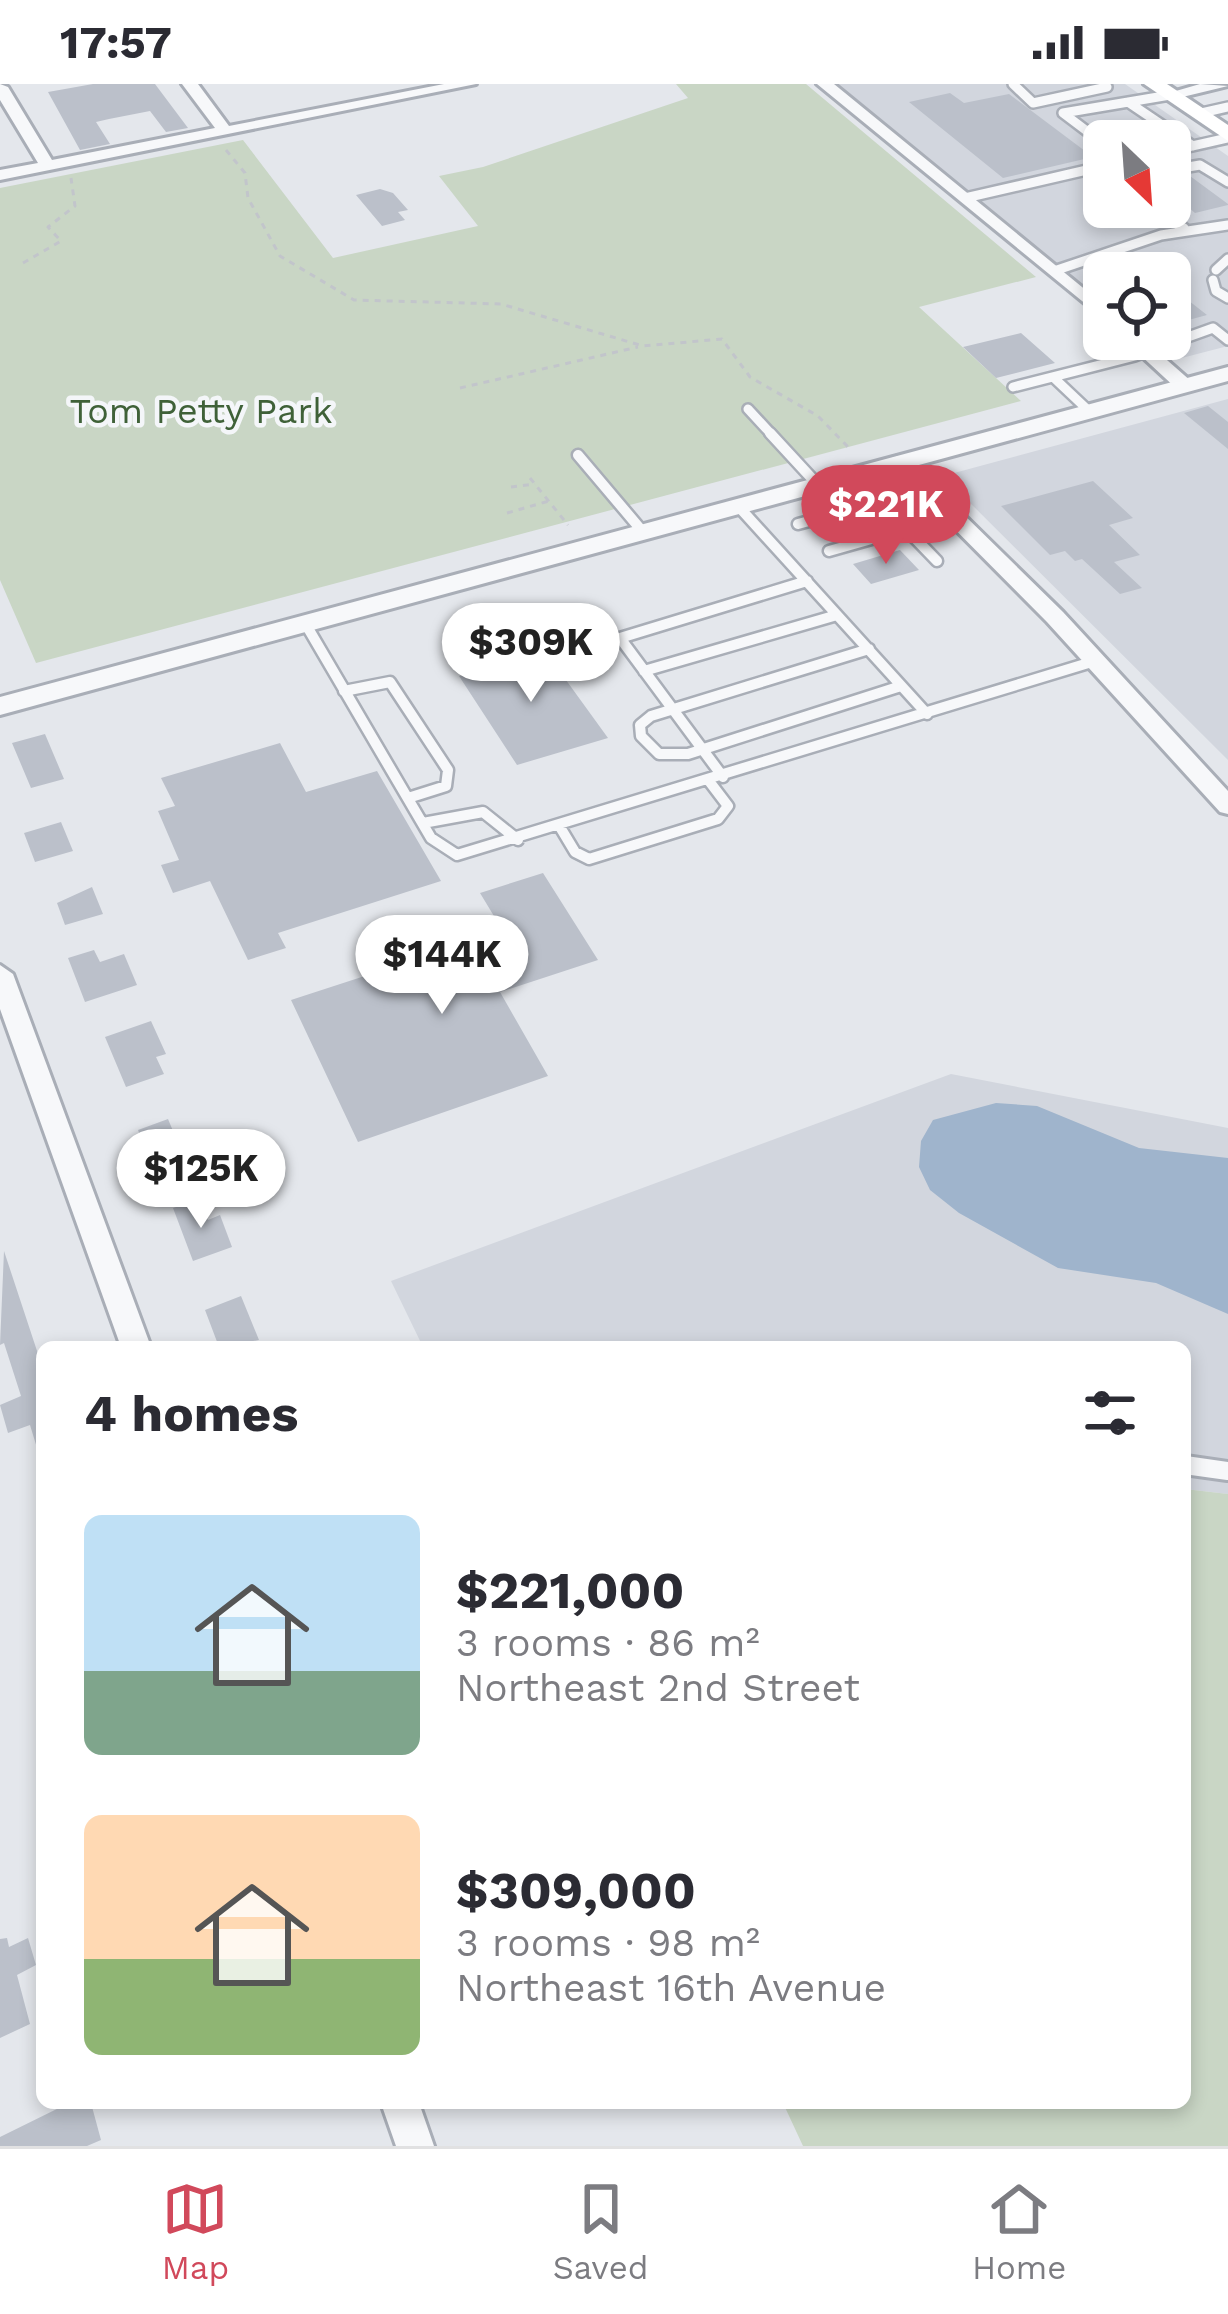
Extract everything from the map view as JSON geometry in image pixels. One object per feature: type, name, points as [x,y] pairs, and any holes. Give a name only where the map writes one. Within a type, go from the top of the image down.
[{"type":"main road","points":[[1162,89],[1228,137]]},
{"type":"street","points":[[190,84],[224,138]]},
{"type":"street","points":[[384,84],[397,98]]},
{"type":"street","points":[[0,175],[224,138],[468,84]]},
{"type":"street","points":[[825,84],[1083,296]]},
{"type":"street","points":[[1162,89],[1222,84]]},
{"type":"street","points":[[0,87],[48,166]]},
{"type":"street","points":[[1156,360],[1185,386]]},
{"type":"street","points":[[0,706],[1226,377]]},
{"type":"street","points":[[899,462],[1095,661],[1228,806]]},
{"type":"street","points":[[0,974],[134,1341]]},
{"type":"street","points":[[402,2109],[415,2146]]},
{"type":"lane","points":[[1010,84],[1033,103],[1105,85],[1193,146],[1228,137]]},
{"type":"lane","points":[[1083,128],[1063,113],[1128,102],[1162,89]]},
{"type":"lane","points":[[1060,97],[1079,110]]},
{"type":"lane","points":[[1197,114],[1228,107]]},
{"type":"lane","points":[[1191,166],[1200,165],[1228,182]]},
{"type":"lane","points":[[965,198],[1083,171]]},
{"type":"lane","points":[[1054,271],[1184,229],[1228,225]]},
{"type":"lane","points":[[1228,259],[1215,275],[1216,290],[1228,298]]},
{"type":"lane","points":[[1191,333],[1213,328],[1228,340]]},
{"type":"lane","points":[[1012,387],[1097,360]]},
{"type":"lane","points":[[1053,377],[1089,412]]},
{"type":"lane","points":[[748,410],[818,484]]},
{"type":"lane","points":[[578,455],[643,532]]},
{"type":"lane","points":[[798,524],[880,502],[938,561]]},
{"type":"lane","points":[[738,506],[927,714]]},
{"type":"lane","points":[[830,551],[953,516]]},
{"type":"lane","points":[[560,827],[578,855],[589,859],[729,811],[703,749],[621,641],[622,633],[807,581]]},
{"type":"lane","points":[[644,671],[837,615]]},
{"type":"lane","points":[[304,623],[423,823],[447,854],[477,853],[1095,661]]},
{"type":"lane","points":[[868,650],[672,709],[640,725],[646,745],[668,755],[703,749],[902,686]]},
{"type":"lane","points":[[344,691],[390,682],[448,770],[446,786],[408,798]]},
{"type":"lane","points":[[423,823],[483,812],[518,840]]},
{"type":"lane","points":[[1191,1466],[1228,1471]]},
{"type":"path","points":[[224,138],[245,173],[248,198],[280,256],[354,300],[502,304],[644,346]]},
{"type":"path","points":[[23,263],[62,241],[48,227],[75,206],[78,196],[68,173]]},
{"type":"path","points":[[460,388],[644,346],[722,339],[750,376],[818,416],[849,448]]},
{"type":"path","points":[[530,478],[568,525]]},
{"type":"path","points":[[511,487],[535,484]]},
{"type":"path","points":[[507,512],[549,501]]},
{"type":"shaded area","points":[[838,84],[1125,84],[1176,120],[1083,120],[1083,228],[1191,228],[1191,130],[1228,156],[1228,346],[1191,356],[1191,252],[1083,252],[1083,285]]},
{"type":"shaded area","points":[[1228,399],[1228,760],[943,476]]},
{"type":"shaded area","points":[[951,1074],[1228,1128],[1228,1494],[1191,1490],[1191,1341],[420,1341],[391,1281]]},
{"type":"green space","name":"Tom Petty Park","points":[[676,84],[806,84],[1036,277],[919,307],[1021,401],[36,663],[0,580],[0,188],[243,140],[333,258],[478,226],[439,176],[483,167],[688,98]]},
{"type":"green space","points":[[1191,1490],[1228,1494],[1228,2146],[803,2146],[786,2109],[1191,2109]]},
{"type":"water","points":[[996,1103],[1037,1106],[1139,1148],[1228,1158],[1228,1314],[1156,1283],[1058,1268],[959,1213],[930,1190],[919,1167],[921,1141],[933,1120]]},
{"type":"building","points":[[93,84],[155,84],[188,128],[166,132],[150,111],[109,119],[96,122],[110,144],[80,150],[48,92]]},
{"type":"building","points":[[950,93],[964,103],[1009,94],[1083,150],[1083,159],[1003,178],[909,102]]},
{"type":"building","points":[[1191,177],[1228,205],[1195,213],[1191,210]]},
{"type":"building","points":[[380,189],[393,193],[408,210],[398,212],[405,220],[382,226],[356,195]]},
{"type":"building","points":[[1191,302],[1207,315],[1191,319]]},
{"type":"building","points":[[1021,333],[1055,363],[996,378],[963,347]]},
{"type":"building","points":[[1208,406],[1228,422],[1228,449],[1184,413]]},
{"type":"building","points":[[1093,481],[1133,518],[1109,525],[1140,555],[1114,562],[1142,588],[1120,594],[1082,559],[1075,561],[1065,551],[1050,555],[1001,506]]},
{"type":"building","points":[[900,550],[919,570],[871,584],[853,564]]},
{"type":"building","points":[[516,647],[523,658],[545,651],[608,738],[517,765],[459,676],[480,670],[473,660]]},
{"type":"building","points":[[45,734],[64,779],[31,788],[12,743]]},
{"type":"building","points":[[280,743],[306,792],[377,771],[441,881],[278,933],[286,948],[248,960],[210,881],[173,893],[161,865],[179,860],[158,811],[175,806],[161,778]]},
{"type":"building","points":[[61,822],[73,851],[35,862],[24,833]]},
{"type":"building","points":[[543,873],[598,960],[500,992],[548,1076],[358,1142],[291,1000],[503,931],[480,893]]},
{"type":"building","points":[[92,887],[103,914],[65,925],[57,903]]},
{"type":"building","points":[[94,950],[100,962],[124,954],[137,985],[85,1002],[68,958]]},
{"type":"building","points":[[151,1021],[166,1054],[156,1057],[164,1074],[126,1087],[105,1037]]},
{"type":"building","points":[[168,1119],[186,1162],[155,1173],[138,1130]]},
{"type":"building","points":[[200,1199],[208,1220],[220,1215],[232,1247],[193,1261],[173,1208]]},
{"type":"building","points":[[4,1251],[36,1348],[36,1445],[30,1425],[8,1433],[0,1405],[21,1396],[4,1343],[0,1345]]},
{"type":"building","points":[[241,1296],[259,1340],[217,1341],[205,1310]]},
{"type":"building","points":[[7,1938],[9,1947],[28,1938],[36,1965],[17,1975],[30,2024],[0,2038],[0,1939]]},
{"type":"building","points":[[57,2109],[93,2109],[101,2140],[87,2146],[0,2146],[0,2137]]}]
